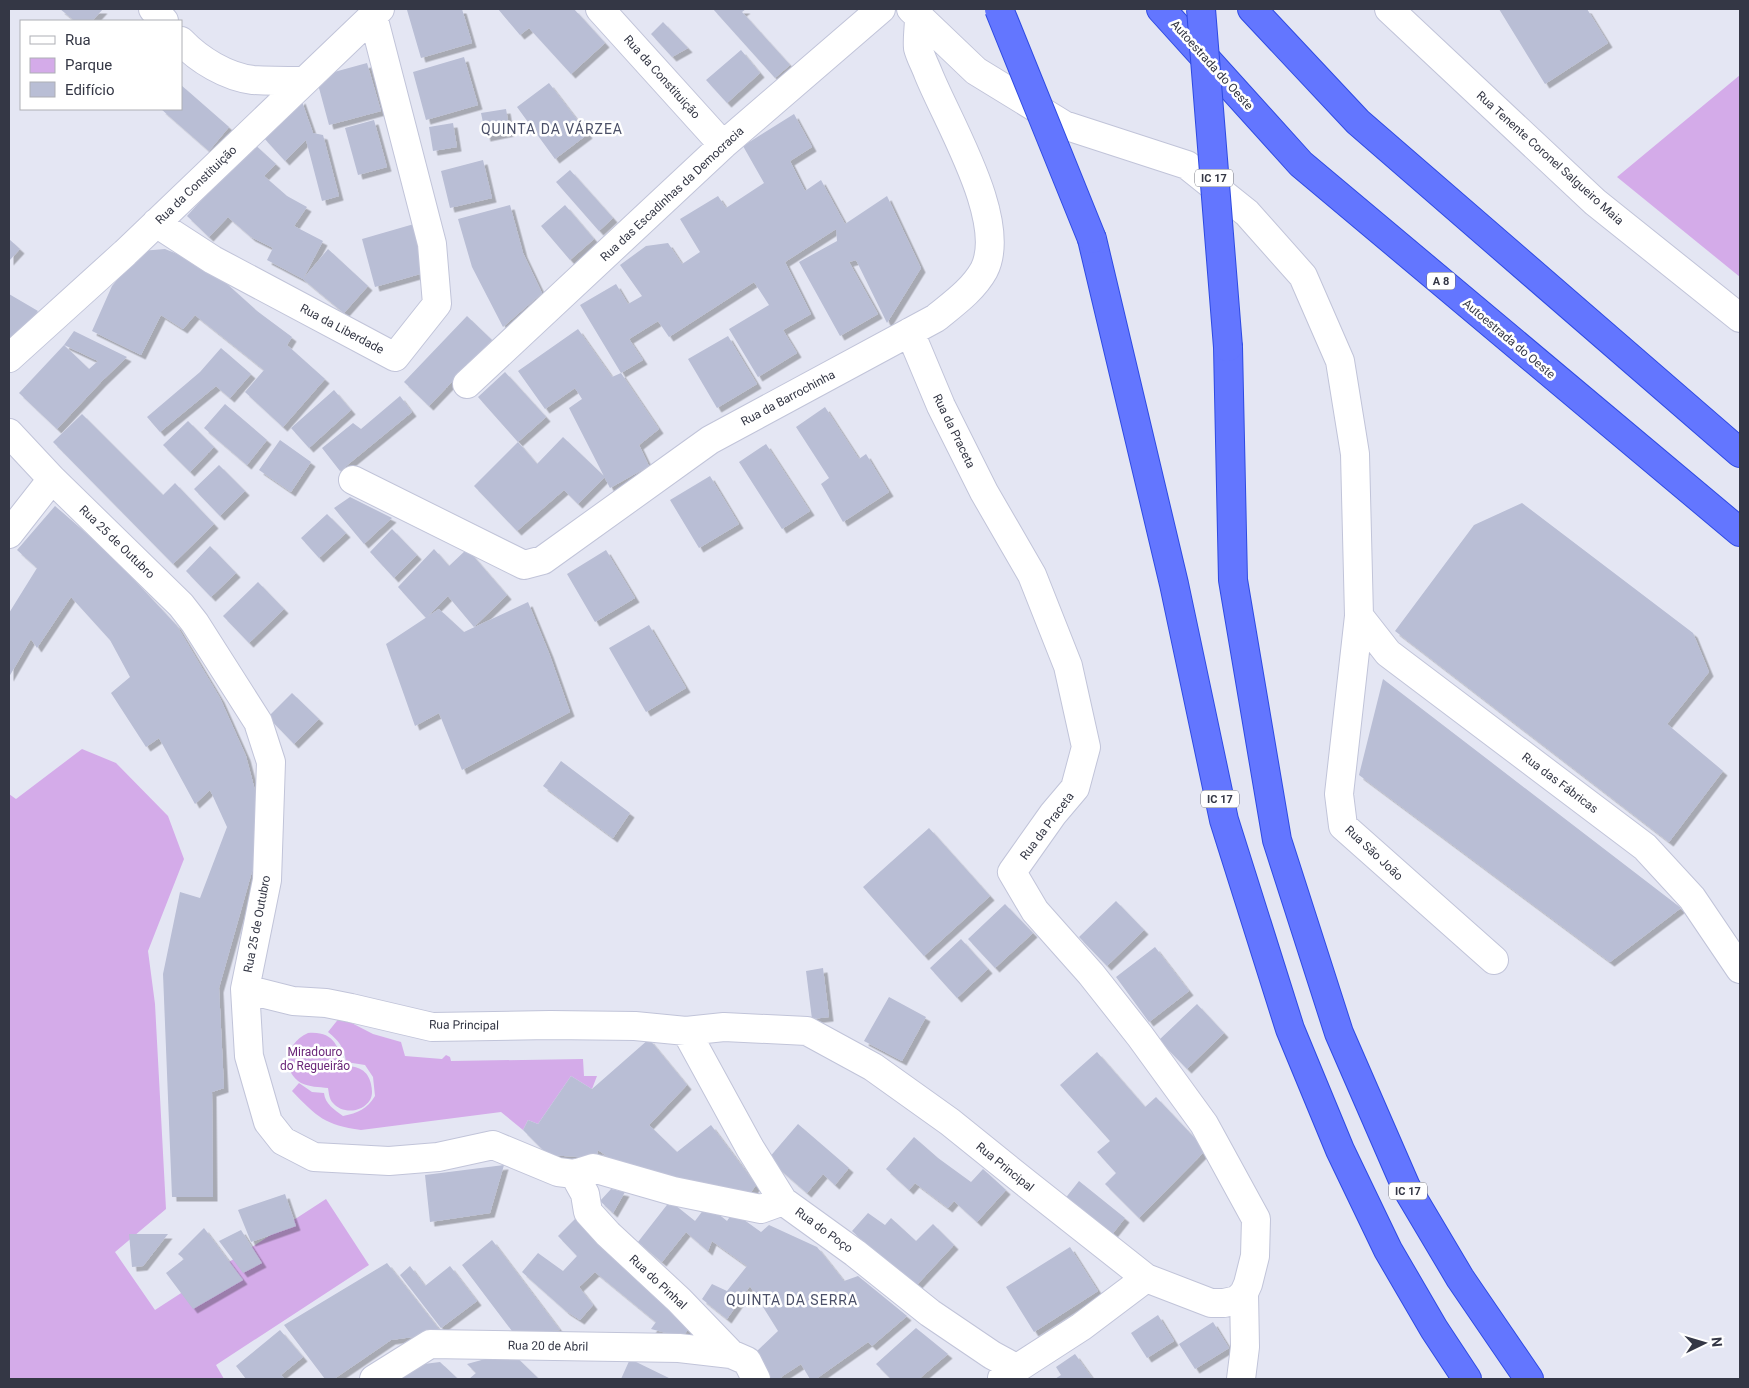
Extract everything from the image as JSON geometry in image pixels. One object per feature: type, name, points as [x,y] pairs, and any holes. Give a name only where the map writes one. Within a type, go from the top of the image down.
[{"type":"highway","name":"IC 17","points":[[999,9],[1092,239],[1174,584],[1224,820],[1290,1029],[1340,1150],[1388,1250],[1434,1329],[1467,1379]]},
{"type":"highway","name":"Autoestrada do Oeste","points":[[1161,9],[1301,164],[1740,532]]},
{"type":"highway","name":"IC 17","points":[[1201,9],[1228,347],[1233,580],[1277,840],[1339,1033],[1406,1187],[1460,1278],[1529,1379]]},
{"type":"highway","points":[[1252,9],[1358,122],[1740,453]]},
{"type":"street","points":[[153,9],[163,20]]},
{"type":"street","name":"Rua da Constituição","points":[[600,9],[723,145]]},
{"type":"street","name":"Rua das Escadinhas da Democracia","points":[[467,384],[723,145],[881,9]]},
{"type":"street","name":"Rua Tenente Coronel Salgueiro Maia","points":[[1389,9],[1595,202],[1740,318]]},
{"type":"street","name":"Rua da Constituição","points":[[9,358],[156,223],[376,12]]},
{"type":"street","name":"Rua da Liberdade","points":[[156,223],[213,260],[395,357],[437,304],[432,244],[376,12]]},
{"type":"street","name":"Rua da Barrochinha","points":[[353,480],[524,565],[543,560],[710,440],[936,318],[964,296],[984,270],[990,250],[987,212],[970,166],[918,48],[915,13]]},
{"type":"street","name":"Rua São João","points":[[915,13],[976,71],[1064,124],[1187,165],[1247,213],[1303,276],[1340,361],[1355,454],[1359,616],[1339,794],[1343,826],[1494,960]]},
{"type":"street","points":[[182,42],[192,52],[233,75],[252,80],[304,81]]},
{"type":"street","name":"Rua da Praceta","points":[[910,332],[941,406],[984,492],[1032,575],[1068,666],[1086,747],[1075,788],[1053,814],[1012,872],[1035,910],[1097,982],[1140,1036],[1204,1124],[1256,1218],[1255,1256],[1244,1293]]},
{"type":"street","name":"Rua 25 de Outubro","points":[[9,433],[52,478],[182,605],[258,722],[271,762],[267,880],[245,989],[249,1056],[268,1122],[283,1141],[314,1157],[389,1161],[438,1157],[493,1145],[558,1172],[574,1174]]},
{"type":"street","points":[[9,534],[52,478]]},
{"type":"street","name":"Rua das Fábricas","points":[[1359,616],[1388,653],[1645,847],[1692,898],[1740,969]]},
{"type":"street","name":"Rua Principal","points":[[245,989],[294,1001],[326,1003],[351,1008],[432,1027],[550,1024],[635,1026],[686,1030],[724,1027],[807,1030],[873,1067],[943,1117],[1146,1278],[1212,1303],[1237,1300],[1244,1293]]},
{"type":"street","points":[[686,1030],[750,1148],[783,1200]]},
{"type":"street","name":"Rua do Poço","points":[[574,1174],[593,1168],[673,1191],[761,1208],[783,1200],[855,1253],[930,1313],[992,1355],[1008,1374],[1080,1326],[1146,1278]]},
{"type":"street","name":"Rua do Pinhal","points":[[574,1174],[585,1194],[588,1212],[608,1234],[679,1300],[731,1354],[747,1361],[756,1379]]},
{"type":"street","points":[[1241,1379],[1245,1347],[1244,1293]]},
{"type":"street","name":"Rua 20 de Abril","points":[[374,1379],[430,1344],[679,1348],[731,1354]]},
{"type":"green space","points":[[1740,75],[1740,277],[1617,177]]},
{"type":"green space","points":[[82,749],[116,763],[168,816],[184,859],[148,951],[155,1004],[166,1209],[115,1252],[155,1310],[326,1199],[369,1265],[216,1365],[224,1379],[9,1379],[9,794],[16,799]]},
{"type":"green space","points":[[340,1017],[373,1034],[401,1042],[405,1056],[442,1059],[446,1055],[450,1057],[451,1061],[583,1059],[584,1076],[597,1076],[592,1089],[571,1076],[538,1124],[528,1120],[523,1130],[501,1112],[361,1130],[349,1128],[322,1118],[292,1091],[299,1083],[312,1092],[324,1093],[328,1104],[343,1116],[362,1110],[375,1096],[373,1077],[365,1065],[346,1062],[340,1045],[328,1032]]},
{"type":"green space","name":"Miradouro do Regueirão","points":[[308,1033],[324,1034],[329,1037],[337,1046],[344,1066],[358,1068],[365,1072],[370,1079],[372,1092],[371,1098],[362,1108],[357,1110],[341,1109],[332,1101],[328,1088],[304,1084],[294,1077],[290,1071],[288,1056],[295,1043]]},
{"type":"building","points":[[60,9],[103,9],[93,20],[74,20]]},
{"type":"building","points":[[462,9],[472,43],[421,58],[407,10]]},
{"type":"building","points":[[498,9],[574,9],[605,43],[571,74],[529,28],[520,35]]},
{"type":"building","points":[[713,9],[746,9],[742,12],[790,65],[775,78]]},
{"type":"building","points":[[1499,9],[1587,9],[1608,43],[1545,84]]},
{"type":"building","points":[[663,22],[688,48],[672,57],[651,34]]},
{"type":"building","points":[[741,50],[760,73],[727,103],[706,80]]},
{"type":"building","points":[[464,57],[478,105],[426,120],[413,72]]},
{"type":"building","points":[[367,63],[381,111],[329,125],[316,77]]},
{"type":"building","points":[[549,83],[588,134],[555,159],[517,107]]},
{"type":"building","points":[[182,86],[229,127],[209,151],[162,110],[182,110]]},
{"type":"building","points":[[301,99],[313,133],[323,135],[339,196],[322,201],[306,140],[285,161],[263,137]]},
{"type":"building","points":[[506,109],[510,132],[486,137],[481,113]]},
{"type":"building","points":[[794,114],[812,147],[790,161],[805,191],[821,180],[845,224],[887,196],[921,268],[887,323],[856,260],[849,262],[878,314],[840,336],[799,262],[837,241],[836,229],[785,262],[811,314],[783,330],[797,353],[758,377],[729,329],[769,305],[754,282],[669,337],[658,321],[629,339],[643,360],[621,373],[580,305],[616,284],[628,304],[642,296],[620,265],[646,246],[668,243],[682,264],[700,252],[680,219],[718,196],[726,208],[764,183],[743,146]]},
{"type":"building","points":[[374,120],[387,167],[358,175],[345,128]]},
{"type":"building","points":[[453,123],[457,147],[433,151],[429,127]]},
{"type":"building","points":[[253,143],[276,164],[264,176],[287,196],[307,207],[294,226],[323,241],[303,279],[267,260],[273,248],[251,237],[228,217],[209,237],[187,216]]},
{"type":"building","points":[[483,160],[492,198],[450,208],[441,171]]},
{"type":"building","points":[[570,170],[613,218],[599,231],[556,182]]},
{"type":"building","points":[[510,205],[523,253],[542,293],[503,327],[472,267],[458,219]]},
{"type":"building","points":[[565,205],[594,239],[570,260],[541,226]]},
{"type":"building","points":[[414,224],[427,272],[375,287],[362,239]]},
{"type":"building","points":[[9,239],[20,249],[9,261]]},
{"type":"building","points":[[165,249],[207,266],[257,311],[292,337],[287,345],[325,379],[283,427],[245,392],[264,370],[195,315],[183,329],[161,315],[141,355],[92,331],[112,286],[141,251]]},
{"type":"building","points":[[328,249],[368,286],[344,313],[303,279]]},
{"type":"building","points":[[9,294],[38,311],[9,342]]},
{"type":"building","points":[[467,316],[492,340],[429,406],[404,382]]},
{"type":"building","points":[[578,329],[612,377],[621,373],[659,429],[639,445],[649,466],[610,488],[569,408],[582,399],[575,388],[545,409],[518,371]]},
{"type":"building","points":[[74,331],[127,357],[57,429],[19,393],[64,345]],"holes":[[[64,345],[98,361],[89,369]]]},
{"type":"building","points":[[728,336],[757,384],[717,408],[688,359]]},
{"type":"building","points":[[221,348],[251,374],[230,398],[216,386],[160,432],[147,417],[200,372]]},
{"type":"building","points":[[505,372],[546,417],[518,442],[478,397]]},
{"type":"building","points":[[334,390],[351,410],[309,448],[291,428]]},
{"type":"building","points":[[400,396],[412,412],[340,471],[322,448],[353,423],[361,429]]},
{"type":"building","points":[[225,404],[267,440],[247,465],[204,428]]},
{"type":"building","points":[[825,407],[859,459],[866,454],[889,492],[843,522],[821,484],[829,478],[796,427]]},
{"type":"building","points":[[82,414],[163,495],[175,483],[214,524],[173,564],[53,442]]},
{"type":"building","points":[[188,421],[214,447],[190,472],[163,445]]},
{"type":"building","points":[[563,437],[605,477],[578,504],[564,490],[517,531],[474,486],[518,442],[537,464]]},
{"type":"building","points":[[280,440],[311,462],[291,492],[259,470]]},
{"type":"building","points":[[766,444],[810,511],[782,529],[739,462]]},
{"type":"building","points":[[219,465],[245,491],[220,516],[194,489]]},
{"type":"building","points":[[710,476],[739,524],[699,548],[670,500]]},
{"type":"building","points":[[350,497],[392,518],[364,544],[334,508]]},
{"type":"building","points":[[1522,503],[1693,633],[1709,672],[1667,724],[1723,771],[1669,842],[1395,631],[1474,525]]},
{"type":"building","points":[[55,506],[109,553],[177,626],[220,698],[246,756],[258,802],[255,861],[219,988],[224,1088],[212,1092],[213,1197],[172,1197],[163,974],[180,892],[200,898],[227,827],[210,790],[195,804],[159,738],[146,747],[111,693],[130,677],[110,640],[71,597],[37,648],[31,639],[9,677],[9,613],[37,568],[17,550]]},
{"type":"building","points":[[327,514],[346,533],[319,558],[301,538]]},
{"type":"building","points":[[392,529],[417,555],[394,578],[370,552]]},
{"type":"building","points":[[210,546],[236,573],[211,597],[186,571]]},
{"type":"building","points":[[434,549],[449,566],[467,549],[507,595],[474,627],[448,596],[426,618],[398,587]]},
{"type":"building","points":[[606,550],[635,598],[595,622],[567,574]]},
{"type":"building","points":[[258,582],[284,609],[249,643],[223,616]]},
{"type":"building","points":[[528,602],[570,712],[462,770],[439,713],[415,726],[386,644],[439,609],[464,632]]},
{"type":"building","points":[[649,625],[686,688],[646,712],[609,648]]},
{"type":"building","points":[[1383,679],[1681,908],[1610,962],[1359,775]]},
{"type":"building","points":[[292,693],[319,719],[294,744],[268,717]]},
{"type":"building","points":[[561,761],[630,813],[613,838],[543,786]]},
{"type":"building","points":[[929,828],[990,896],[924,956],[863,887]]},
{"type":"building","points":[[1116,901],[1144,930],[1107,966],[1079,937]]},
{"type":"building","points":[[1005,904],[1033,933],[995,968],[968,939]]},
{"type":"building","points":[[961,939],[988,969],[957,998],[930,968]]},
{"type":"building","points":[[1155,947],[1189,991],[1149,1022],[1116,977]]},
{"type":"building","points":[[823,968],[829,1017],[812,1019],[806,971]]},
{"type":"building","points":[[889,997],[926,1017],[902,1061],[864,1041]]},
{"type":"building","points":[[1197,1004],[1224,1033],[1187,1069],[1159,1040]]},
{"type":"building","points":[[649,1039],[687,1085],[649,1125],[677,1152],[711,1125],[756,1185],[747,1198],[626,1169],[598,1150],[596,1158],[548,1155],[523,1130],[528,1120],[538,1124],[571,1076],[592,1089]]},
{"type":"building","points":[[1097,1052],[1145,1107],[1156,1097],[1206,1150],[1139,1218],[1105,1184],[1116,1173],[1097,1152],[1110,1141],[1060,1085]]},
{"type":"building","points":[[798,1124],[849,1168],[835,1185],[823,1174],[807,1193],[768,1159]]},
{"type":"building","points":[[914,1137],[938,1158],[971,1182],[983,1169],[1006,1190],[977,1222],[954,1201],[948,1208],[915,1183],[909,1190],[886,1169]]},
{"type":"building","points":[[504,1165],[490,1213],[430,1222],[425,1175]]},
{"type":"building","points":[[1079,1181],[1125,1218],[1110,1237],[1064,1200]]},
{"type":"building","points":[[611,1189],[625,1192],[613,1213],[600,1201]]},
{"type":"building","points":[[285,1194],[296,1226],[251,1242],[238,1210]]},
{"type":"building","points":[[670,1201],[695,1221],[707,1205],[727,1221],[733,1212],[761,1232],[769,1225],[817,1247],[844,1281],[858,1276],[907,1316],[872,1346],[868,1342],[816,1379],[810,1379],[801,1364],[781,1377],[782,1379],[769,1379],[756,1352],[778,1331],[750,1286],[727,1319],[702,1299],[712,1284],[727,1291],[747,1266],[712,1241],[708,1251],[686,1232],[662,1262],[638,1242]]},
{"type":"building","points":[[868,1213],[885,1225],[891,1218],[916,1241],[933,1224],[954,1245],[914,1288],[852,1231]]},
{"type":"building","points":[[577,1217],[693,1324],[682,1337],[651,1329],[656,1322],[595,1272],[579,1287],[593,1305],[580,1320],[566,1311],[522,1272],[538,1253],[563,1271],[577,1256],[558,1236]]},
{"type":"building","points":[[204,1228],[243,1280],[193,1309],[166,1273],[184,1259],[178,1254]]},
{"type":"building","points":[[241,1230],[262,1263],[243,1273],[219,1241]]},
{"type":"building","points":[[129,1234],[168,1234],[143,1266],[132,1267]]},
{"type":"building","points":[[492,1240],[560,1330],[515,1335],[462,1265]]},
{"type":"building","points":[[1070,1247],[1098,1291],[1034,1332],[1006,1287]]},
{"type":"building","points":[[387,1263],[442,1333],[391,1340],[334,1379],[325,1379],[284,1325]]},
{"type":"building","points":[[410,1266],[425,1286],[450,1266],[477,1301],[441,1328],[400,1275]]},
{"type":"building","points":[[1158,1315],[1174,1341],[1147,1358],[1131,1333]]},
{"type":"building","points":[[1213,1322],[1229,1348],[1195,1369],[1179,1344]]},
{"type":"building","points":[[916,1328],[948,1354],[919,1379],[891,1379],[876,1364]]},
{"type":"building","points":[[280,1330],[303,1357],[281,1375],[285,1379],[246,1379],[236,1366]]},
{"type":"building","points":[[511,1352],[539,1379],[469,1379],[476,1373],[467,1364]]},
{"type":"building","points":[[1075,1354],[1093,1379],[1055,1379],[1061,1375],[1056,1367]]},
{"type":"building","points":[[630,1359],[671,1379],[621,1379]]},
{"type":"building","points":[[440,1362],[458,1379],[402,1379],[416,1365]]},
{"type":"district","name":"QUINTA DA VÁRZEA","points":[[552,129]]},
{"type":"district","name":"QUINTA DA SERRA","points":[[792,1300]]}]
